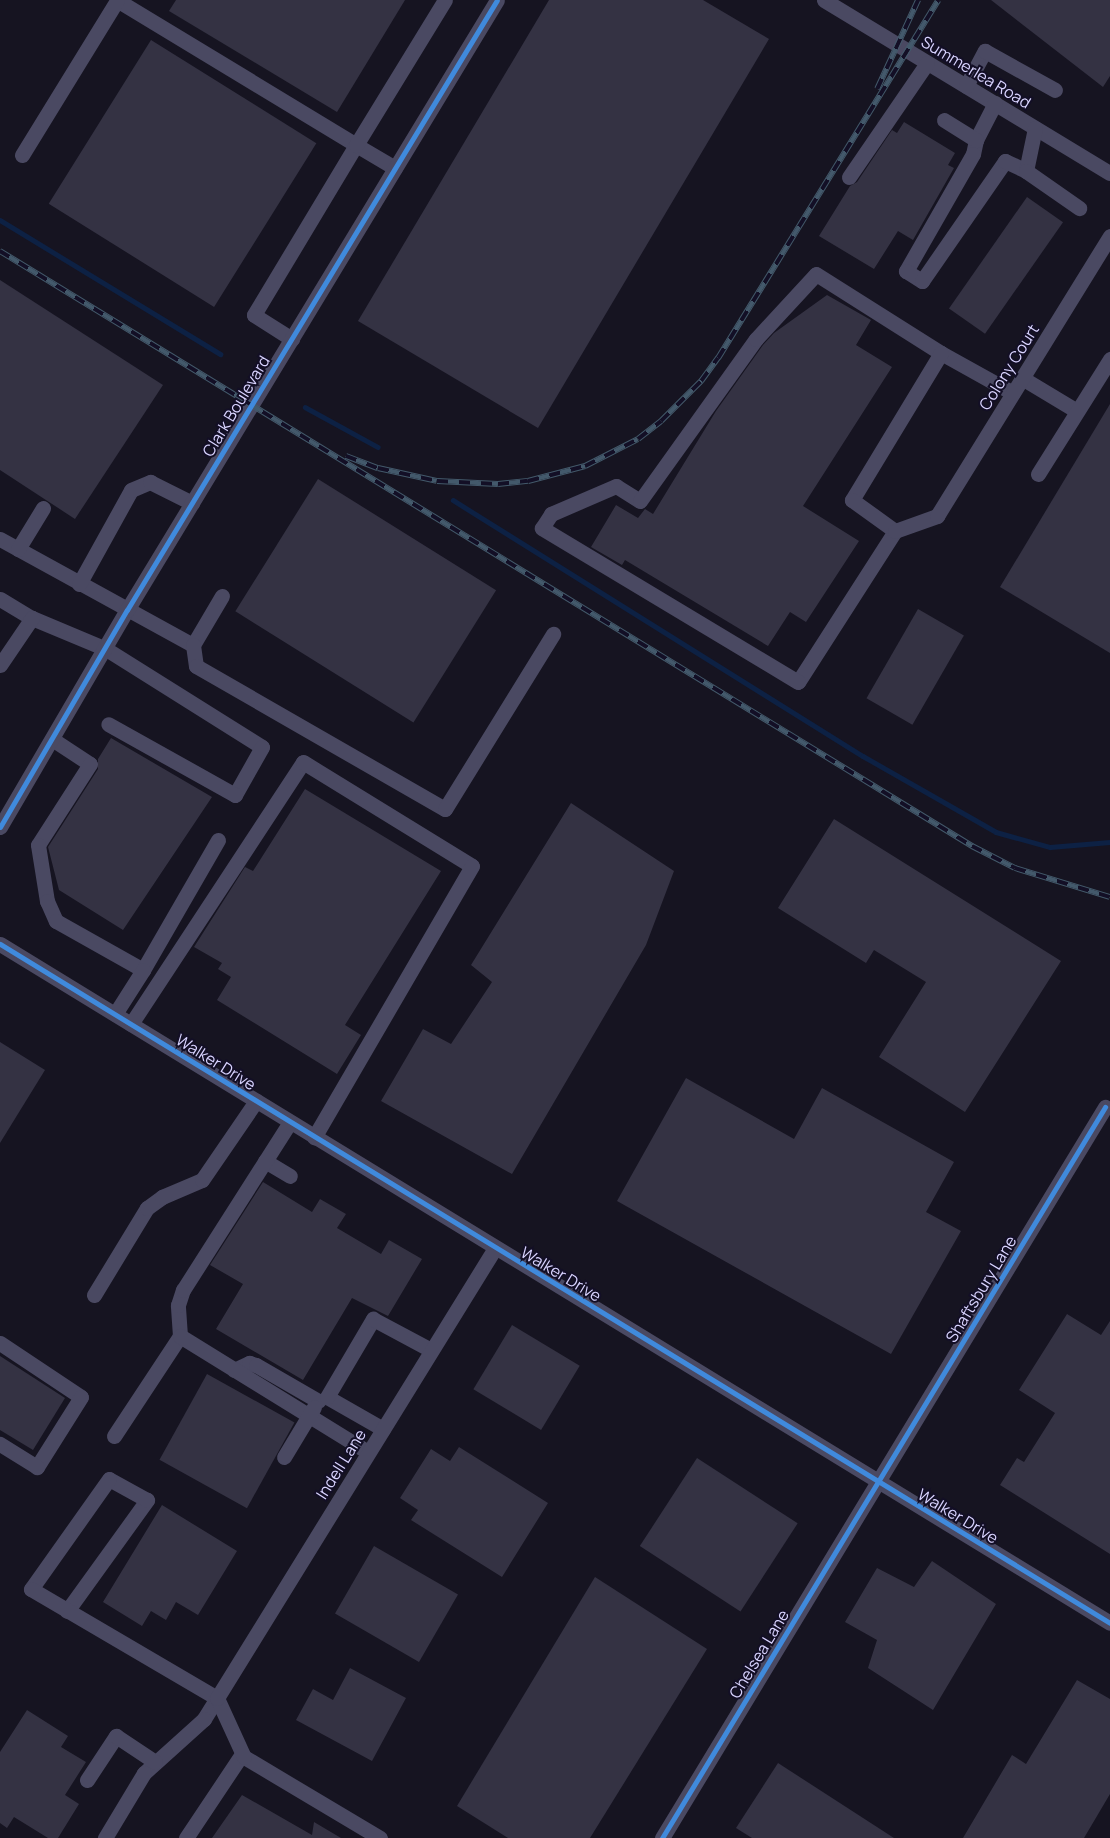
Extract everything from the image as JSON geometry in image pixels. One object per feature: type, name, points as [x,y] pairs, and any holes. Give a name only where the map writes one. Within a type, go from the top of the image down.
[{"type":"street","points":[[292,339],[254,315],[445,0]]},
{"type":"street","name":"Clark Boulevard","points":[[0,827],[106,649],[127,610],[498,0]]},
{"type":"street","name":"Summerlea Road","points":[[824,0],[1110,173]]},
{"type":"street","points":[[22,155],[116,1],[395,168]]},
{"type":"street","points":[[966,86],[986,51],[1055,90]]},
{"type":"street","points":[[849,177],[927,62]]},
{"type":"street","points":[[995,103],[976,140],[973,154],[906,271],[922,281],[1005,161],[1026,171],[1079,208]]},
{"type":"street","points":[[944,120],[976,140]]},
{"type":"street","points":[[1026,171],[1035,128]]},
{"type":"street","name":"Colony Court","points":[[895,531],[937,516],[1110,236]]},
{"type":"street","points":[[941,353],[852,500],[895,531],[798,682],[542,528],[551,514],[616,486],[640,501],[756,339],[816,274],[941,353],[1012,394]]},
{"type":"street","points":[[1038,474],[1110,359]]},
{"type":"street","points":[[1022,378],[1078,411]]},
{"type":"street","points":[[78,584],[132,490],[150,482],[192,503]]},
{"type":"street","points":[[18,549],[43,508]]},
{"type":"street","points":[[0,539],[78,584],[194,645]]},
{"type":"street","points":[[222,596],[194,645],[196,666],[445,809],[553,634]]},
{"type":"street","points":[[0,599],[32,618],[106,649],[262,747],[235,795],[108,724]]},
{"type":"street","points":[[0,665],[32,618]]},
{"type":"street","points":[[52,740],[90,764],[38,845],[47,901],[56,921],[143,970]]},
{"type":"street","points":[[131,1024],[303,762],[312,767],[472,866],[314,1137]]},
{"type":"street","points":[[115,1014],[143,970],[218,840]]},
{"type":"street","name":"Walker Drive","points":[[0,944],[879,1484],[1110,1623]]},
{"type":"street","points":[[94,1295],[147,1208],[162,1197],[202,1180],[256,1101]]},
{"type":"street","name":"Shaftsbury Lane","points":[[879,1484],[1105,1106]]},
{"type":"street","points":[[114,1436],[180,1336],[178,1305],[184,1290],[290,1122]]},
{"type":"street","points":[[265,1161],[290,1176]]},
{"type":"street","name":"Indell Lane","points":[[105,1838],[144,1773],[204,1719],[496,1248]]},
{"type":"street","points":[[284,1457],[309,1415],[322,1399],[373,1319],[431,1350]]},
{"type":"street","points":[[180,1336],[368,1452]]},
{"type":"street","points":[[0,1343],[81,1397],[37,1467],[0,1444]]},
{"type":"street","points":[[234,1370],[248,1363],[256,1364],[383,1429]]},
{"type":"street","points":[[67,1611],[147,1500],[109,1479],[30,1589],[67,1611],[217,1698],[242,1754],[380,1838]]},
{"type":"street","name":"Chelsea Lane","points":[[662,1838],[879,1484]]},
{"type":"street","points":[[87,1780],[116,1736],[154,1762]]},
{"type":"street","points":[[186,1838],[242,1754]]},
{"type":"building","points":[[176,0],[405,0],[337,112],[169,11]]},
{"type":"building","points":[[549,0],[703,0],[769,39],[538,428],[358,321]]},
{"type":"building","points":[[991,0],[1110,0],[1110,76],[1103,87]]},
{"type":"building","points":[[151,40],[316,143],[214,307],[49,204]]},
{"type":"building","points":[[904,122],[955,153],[948,165],[954,168],[913,240],[898,231],[874,269],[819,236],[850,186],[857,182],[892,130],[897,133]]},
{"type":"building","points":[[1027,197],[1063,222],[985,334],[949,308]]},
{"type":"building","points":[[0,280],[163,385],[75,519],[0,470]]},
{"type":"building","points":[[827,295],[871,320],[856,345],[892,367],[803,506],[859,541],[806,622],[790,612],[768,646],[625,560],[622,565],[591,547],[616,505],[638,518],[645,509],[653,514],[716,411],[763,345],[774,333]]},
{"type":"building","points":[[1110,404],[1110,653],[1000,587]]},
{"type":"building","points":[[318,479],[496,590],[413,723],[235,611]]},
{"type":"building","points":[[918,609],[964,636],[912,725],[866,698]]},
{"type":"building","points":[[111,738],[212,797],[123,930],[59,890],[48,847],[98,769],[98,759]]},
{"type":"building","points":[[305,789],[441,871],[345,1025],[361,1035],[337,1074],[217,1000],[231,977],[218,969],[222,963],[194,947],[245,867],[253,871]]},
{"type":"building","points":[[571,803],[674,871],[646,945],[512,1174],[381,1101],[423,1029],[451,1044],[492,982],[471,965]]},
{"type":"building","points":[[834,819],[1061,961],[965,1112],[879,1057],[926,982],[874,950],[866,963],[778,908]]},
{"type":"building","points":[[0,1042],[45,1070],[0,1143]]},
{"type":"building","points":[[686,1078],[794,1139],[822,1088],[954,1162],[926,1212],[961,1231],[891,1354],[617,1201]]},
{"type":"building","points":[[263,1182],[312,1212],[320,1199],[346,1214],[337,1228],[381,1254],[389,1240],[422,1259],[388,1316],[352,1298],[303,1380],[216,1329],[243,1284],[210,1265]]},
{"type":"building","points":[[1067,1314],[1101,1335],[1110,1321],[1110,1554],[1000,1485],[1017,1458],[1024,1462],[1055,1413],[1019,1390]]},
{"type":"building","points":[[512,1325],[580,1366],[541,1430],[473,1389]]},
{"type":"building","points":[[0,1356],[65,1398],[33,1450],[0,1430]]},
{"type":"building","points":[[207,1374],[294,1422],[247,1508],[159,1460]]},
{"type":"building","points":[[459,1447],[548,1503],[502,1577],[411,1520],[418,1510],[400,1498],[431,1449],[450,1461]]},
{"type":"building","points":[[697,1458],[798,1523],[740,1611],[640,1546]]},
{"type":"building","points":[[162,1505],[237,1551],[198,1615],[176,1602],[166,1620],[151,1611],[142,1626],[103,1602]]},
{"type":"building","points":[[374,1546],[458,1594],[419,1662],[335,1614]]},
{"type":"building","points":[[932,1561],[996,1604],[933,1710],[868,1668],[877,1640],[845,1622],[877,1568],[914,1587]]},
{"type":"building","points":[[595,1577],[707,1649],[590,1838],[508,1838],[457,1806]]},
{"type":"building","points":[[350,1668],[406,1698],[372,1761],[296,1720],[313,1689],[333,1700]]},
{"type":"building","points":[[1077,1680],[1110,1699],[1110,1794],[1084,1838],[963,1838],[1012,1755],[1026,1764]]},
{"type":"building","points":[[27,1710],[68,1736],[61,1747],[86,1762],[65,1795],[79,1804],[58,1838],[48,1838],[14,1817],[7,1828],[0,1823],[0,1752]]},
{"type":"building","points":[[778,1763],[894,1838],[752,1838],[736,1828]]},
{"type":"building","points":[[242,1795],[312,1835],[314,1822],[341,1838],[212,1838]]},
{"type":"waterway","points":[[0,220],[220,354]]},
{"type":"waterway","points":[[305,407],[378,447]]},
{"type":"waterway","points":[[453,500],[863,756],[996,832],[1050,847],[1110,842]]},
{"type":"railway","points":[[877,89],[918,0]]},
{"type":"railway","points":[[346,456],[378,468],[437,481],[498,484],[528,481],[585,466],[638,439],[661,421],[701,381],[718,358],[938,0]]},
{"type":"railway","points":[[0,251],[972,846],[1015,868],[1110,897]]},
{"type":"cycle path","points":[[0,827],[127,610],[497,0]]},
{"type":"cycle path","points":[[0,944],[1110,1623]]},
{"type":"cycle path","points":[[662,1838],[1105,1107]]}]
